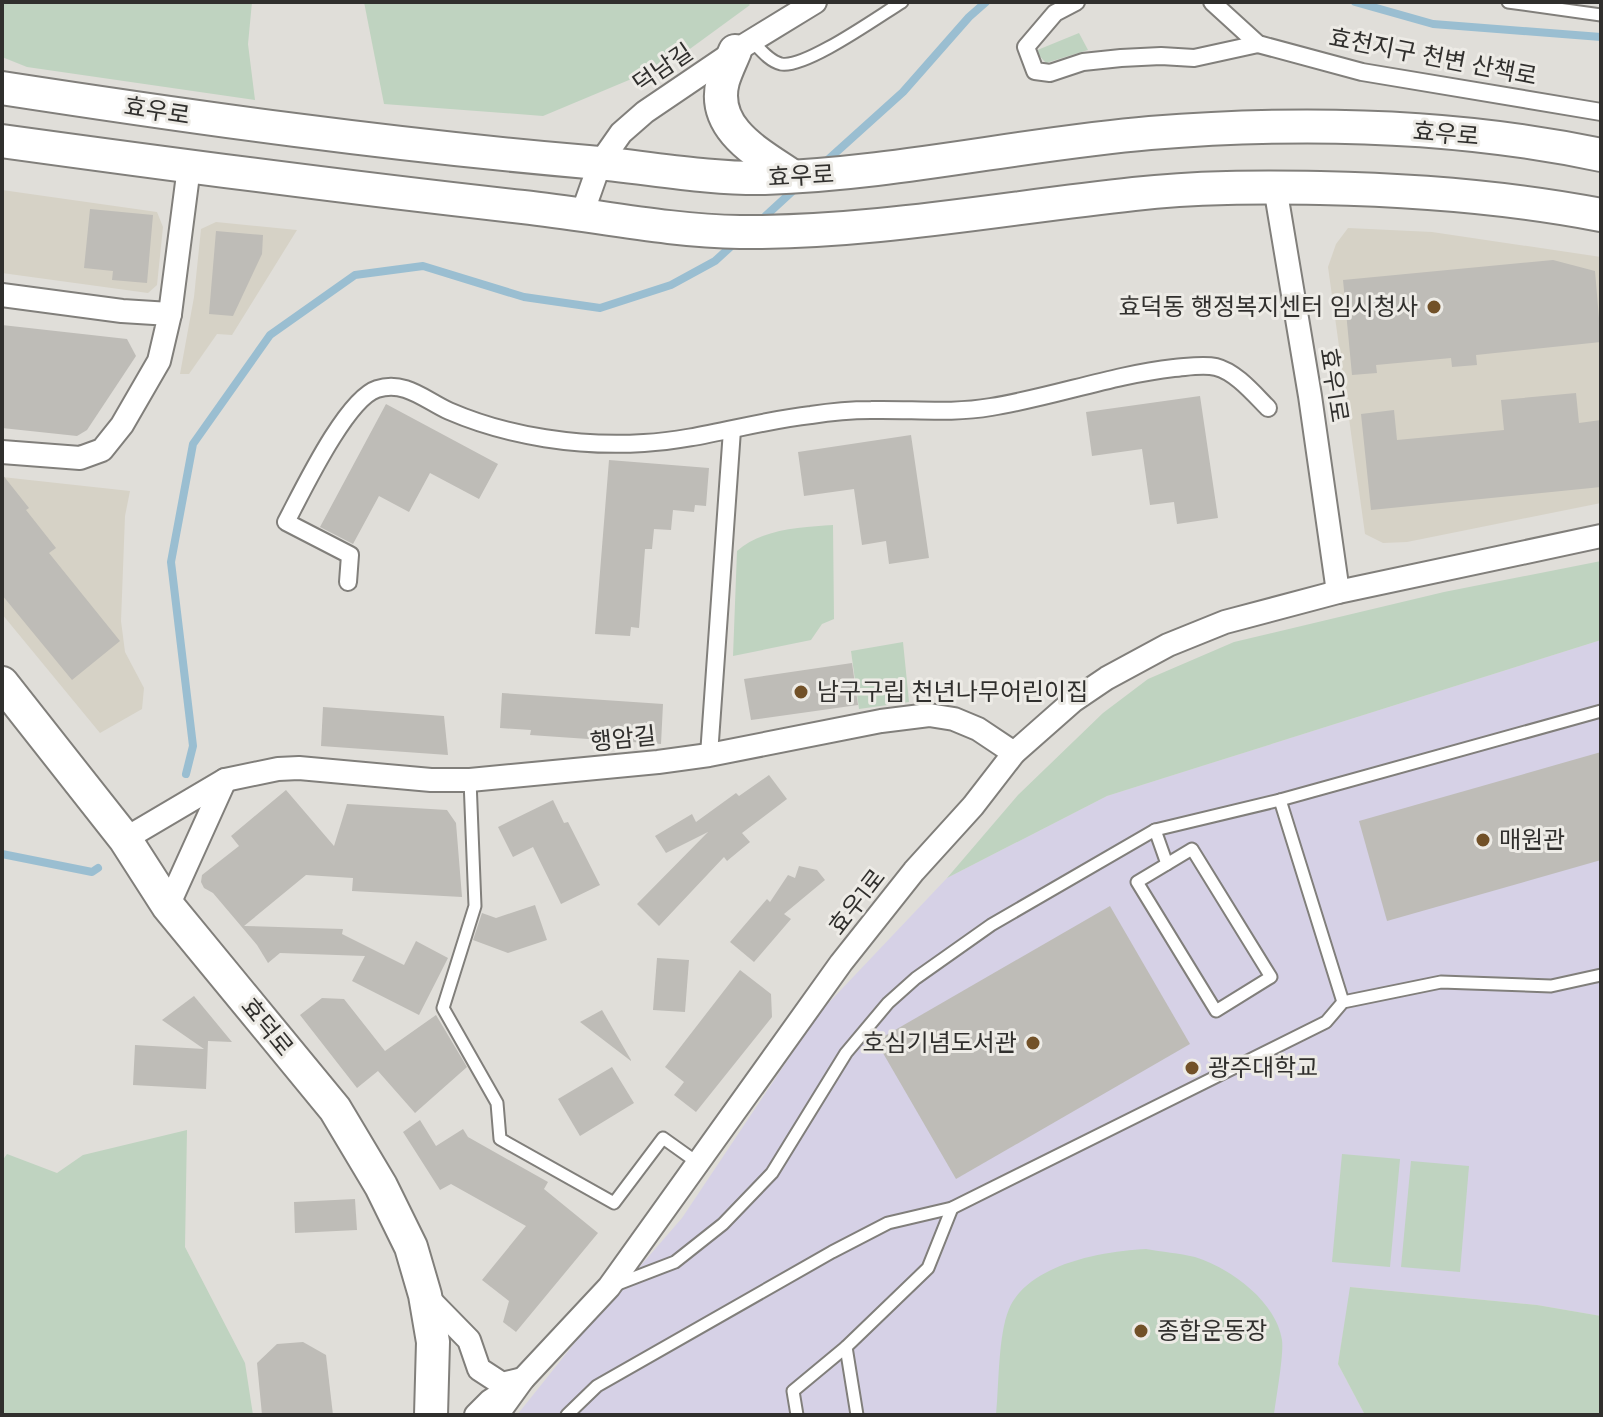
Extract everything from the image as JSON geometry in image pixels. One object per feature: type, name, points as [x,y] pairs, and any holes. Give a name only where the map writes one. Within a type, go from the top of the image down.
[{"type":"main road","points":[[743,46],[722,83],[725,116],[743,141],[792,176]]},
{"type":"main road","name":"효우로","points":[[2,88],[221,121],[505,155],[760,178],[853,173],[1148,133],[1326,128],[1490,137],[1601,155]]},
{"type":"main road","points":[[2,141],[396,194],[582,214],[665,227],[738,232],[834,229],[1206,188],[1455,193],[1547,204],[1601,215]]},
{"type":"main road","name":"효덕로","points":[[2,683],[125,839],[168,906],[335,1109],[381,1186],[411,1247],[425,1295],[433,1342],[431,1415]]},
{"type":"street","name":"덕남길","points":[[582,214],[600,163],[621,133],[645,112],[815,2]]},
{"type":"street","name":"효천지구 천변 산책로","points":[[1076,2],[1055,13],[1026,47],[1035,71],[1050,73],[1083,62],[1121,58],[1194,58],[1258,44],[1362,72],[1601,112]]},
{"type":"street","name":"효천지구 천변 산책로","points":[[1223,6],[1258,44]]},
{"type":"street","points":[[2,452],[80,458],[102,450],[122,425],[159,361],[170,314],[189,167]]},
{"type":"street","name":"효우1로","points":[[1275,187],[1310,396],[1338,592]]},
{"type":"street","points":[[2,295],[122,311],[170,314]]},
{"type":"street","points":[[348,582],[350,555],[286,522],[338,430],[360,401],[374,390],[392,386],[409,389],[450,411],[554,441],[645,443],[809,415],[870,409],[949,412],[993,407],[1152,371],[1196,366],[1218,367],[1232,375],[1268,408]]},
{"type":"street","points":[[709,755],[732,430]]},
{"type":"street","name":"효우1로","points":[[497,1415],[523,1379],[609,1287],[841,963],[1014,753],[1073,701],[1107,678],[1168,645],[1225,622],[1338,592],[1601,536]]},
{"type":"street","name":"행암길","points":[[125,839],[225,780],[278,769],[470,780],[709,755],[881,721],[929,715],[954,719],[978,729],[1014,753]]},
{"type":"street","points":[[168,906],[225,780]]},
{"type":"street","points":[[425,1295],[469,1340],[479,1369],[502,1384],[523,1379]]},
{"type":"street","name":"효우1로","points":[[476,1415],[490,1401],[523,1379]]},
{"type":"lane","points":[[743,46],[790,64],[815,55],[902,2]]},
{"type":"lane","points":[[1508,2],[1601,15]]},
{"type":"lane","points":[[609,1287],[675,1262],[723,1224],[772,1173],[846,1053],[888,1003],[916,978],[991,925],[1155,830],[1280,800],[1601,711]]},
{"type":"lane","points":[[470,780],[475,906],[443,1008],[497,1103],[500,1139],[614,1203],[663,1138],[698,1163]]},
{"type":"lane","points":[[1280,800],[1343,1002]]},
{"type":"lane","points":[[1155,830],[1167,864]]},
{"type":"lane","points":[[1192,849],[1271,977],[1216,1011],[1137,882],[1167,864],[1192,849]]},
{"type":"lane","points":[[567,1415],[597,1386],[832,1252],[888,1223],[952,1208],[1326,1022],[1343,1002],[1441,982],[1551,986],[1601,975]]},
{"type":"lane","points":[[797,1415],[793,1391],[846,1347],[928,1268],[952,1208]]},
{"type":"lane","points":[[846,1347],[857,1415]]},
{"type":"shaded area","points":[[2,190],[157,212],[163,227],[157,285],[148,293],[2,273]]},
{"type":"shaded area","points":[[216,222],[297,230],[232,335],[217,334],[189,374],[180,374],[194,297],[201,229]]},
{"type":"shaded area","points":[[1348,228],[1432,232],[1601,257],[1601,503],[1407,542],[1383,543],[1365,534],[1328,267],[1336,244]]},
{"type":"shaded area","points":[[2,477],[130,491],[125,516],[121,621],[125,652],[144,688],[142,709],[100,733],[2,614]]},
{"type":"shaded area","name":"광주대학교","points":[[1601,640],[1601,1316],[1537,1305],[1351,1287],[1338,1364],[1365,1415],[517,1415],[589,1325],[682,1218],[819,1013],[947,878],[1107,796]]},
{"type":"green space","points":[[2,2],[252,2],[248,44],[255,100],[27,67],[2,57]]},
{"type":"green space","points":[[364,2],[747,2],[750,5],[672,62],[543,116],[384,104]]},
{"type":"green space","points":[[1079,33],[1088,50],[1046,63],[1035,51]]},
{"type":"green space","points":[[833,525],[834,619],[822,624],[811,640],[733,656],[737,551],[770,534],[795,528]]},
{"type":"green space","points":[[1601,561],[1601,640],[1107,796],[947,878],[1018,795],[1103,713],[1148,679],[1234,642],[1444,592]]},
{"type":"green space","points":[[903,642],[909,702],[859,709],[851,651]]},
{"type":"green space","points":[[187,1130],[185,1247],[245,1363],[253,1415],[2,1415],[2,1161],[7,1154],[57,1173],[83,1155]]},
{"type":"green space","points":[[1342,1154],[1400,1159],[1390,1267],[1332,1262]]},
{"type":"green space","points":[[1411,1161],[1469,1166],[1460,1272],[1401,1267]]},
{"type":"green space","name":"종합운동장","points":[[1146,1249],[1195,1257],[1223,1269],[1249,1288],[1271,1312],[1282,1340],[1274,1415],[996,1415],[1005,1320],[1019,1294],[1032,1281],[1068,1263],[1109,1253]]},
{"type":"green space","points":[[1350,1287],[1537,1305],[1601,1316],[1601,1415],[1365,1415],[1338,1364]]},
{"type":"building","points":[[90,209],[153,215],[147,283],[112,280],[113,271],[84,268]]},
{"type":"building","points":[[216,231],[263,235],[262,254],[233,316],[209,314]]},
{"type":"building","points":[[1553,260],[1595,271],[1601,342],[1476,355],[1477,365],[1452,367],[1451,358],[1376,365],[1377,373],[1352,375],[1343,280]]},
{"type":"building","points":[[2,325],[127,339],[136,356],[87,430],[77,436],[2,428]]},
{"type":"building","points":[[1576,393],[1579,423],[1601,420],[1601,487],[1371,510],[1361,414],[1394,410],[1397,440],[1504,430],[1501,400]]},
{"type":"building","points":[[1200,396],[1218,518],[1177,524],[1174,502],[1150,505],[1142,449],[1092,456],[1086,412]]},
{"type":"building","points":[[386,404],[498,464],[479,499],[430,473],[409,512],[379,496],[353,544],[320,527]]},
{"type":"building","points":[[911,435],[929,558],[889,564],[886,541],[862,545],[854,489],[804,496],[798,452]]},
{"type":"building","points":[[609,460],[709,468],[706,506],[695,505],[694,512],[673,510],[671,530],[654,529],[652,549],[645,549],[639,628],[631,627],[630,636],[595,634]]},
{"type":"building","points":[[2,474],[56,548],[49,553],[120,641],[72,680],[2,595]]},
{"type":"building","name":"남구구립 천년나무어린이집","points":[[852,663],[858,705],[751,720],[744,679]]},
{"type":"building","points":[[502,693],[663,704],[661,744],[530,735],[531,730],[500,728]]},
{"type":"building","points":[[323,707],[444,716],[448,755],[321,746]]},
{"type":"building","name":"매원관","points":[[1601,752],[1601,860],[1387,921],[1359,821]]},
{"type":"building","points":[[769,775],[787,799],[742,833],[750,842],[727,861],[724,857],[659,926],[637,904],[708,832],[666,853],[655,836],[692,814],[696,822],[736,793],[739,796]]},
{"type":"building","points":[[286,790],[334,846],[347,804],[447,810],[456,823],[462,897],[352,891],[353,878],[306,875],[244,926],[343,929],[342,934],[404,965],[416,941],[448,958],[419,1015],[352,981],[365,956],[280,953],[268,963],[257,945],[213,893],[204,888],[202,875],[239,846],[231,836]]},
{"type":"building","points":[[553,800],[564,823],[568,822],[600,885],[561,904],[533,847],[513,857],[498,827]]},
{"type":"building","points":[[799,866],[817,870],[825,880],[784,914],[791,919],[754,962],[730,942],[767,899],[770,902],[788,875],[795,878]]},
{"type":"building","points":[[535,905],[547,940],[508,953],[473,940],[482,913],[496,918]]},
{"type":"building","name":"호심기념도서관","points":[[1110,906],[1190,1044],[956,1179],[876,1041]]},
{"type":"building","points":[[657,958],[689,960],[685,1012],[653,1010]]},
{"type":"building","points":[[740,970],[771,994],[772,1017],[696,1112],[674,1095],[684,1082],[665,1067]]},
{"type":"building","points":[[194,996],[232,1042],[208,1041],[206,1089],[133,1085],[135,1045],[204,1049],[162,1020]]},
{"type":"building","points":[[322,998],[344,999],[385,1051],[436,1015],[467,1067],[415,1113],[378,1071],[357,1088],[300,1015]]},
{"type":"building","points":[[602,1010],[631,1060],[631,1061],[580,1022]]},
{"type":"building","points":[[612,1067],[634,1103],[580,1136],[558,1099]]},
{"type":"building","points":[[420,1120],[436,1146],[463,1129],[468,1137],[548,1182],[544,1189],[598,1233],[516,1332],[503,1322],[509,1301],[482,1280],[526,1226],[451,1184],[440,1190],[403,1132]]},
{"type":"building","points":[[355,1199],[357,1230],[295,1233],[294,1202]]},
{"type":"building","points":[[303,1342],[326,1355],[333,1415],[262,1415],[257,1363],[277,1344]]},
{"type":"waterway","points":[[822,165],[903,92],[986,2]]},
{"type":"waterway","points":[[1355,2],[1433,24],[1601,37]]},
{"type":"waterway","points":[[760,221],[797,187]]},
{"type":"waterway","points":[[186,774],[193,746],[171,562],[193,444],[270,335],[355,275],[423,266],[524,297],[600,308],[671,285],[715,261],[738,240]]},
{"type":"waterway","points":[[2,854],[92,872],[98,868]]},
{"type":"place","name":"효덕동 행정복지센터 임시청사","points":[[1434,307]]},
{"type":"place","name":"남구구립 천년나무어린이집","points":[[801,692]]},
{"type":"place","name":"매원관","points":[[1483,840]]},
{"type":"place","name":"호심기념도서관","points":[[1033,1043]]},
{"type":"place","name":"광주대학교","points":[[1192,1068]]},
{"type":"place","name":"종합운동장","points":[[1141,1331]]}]
